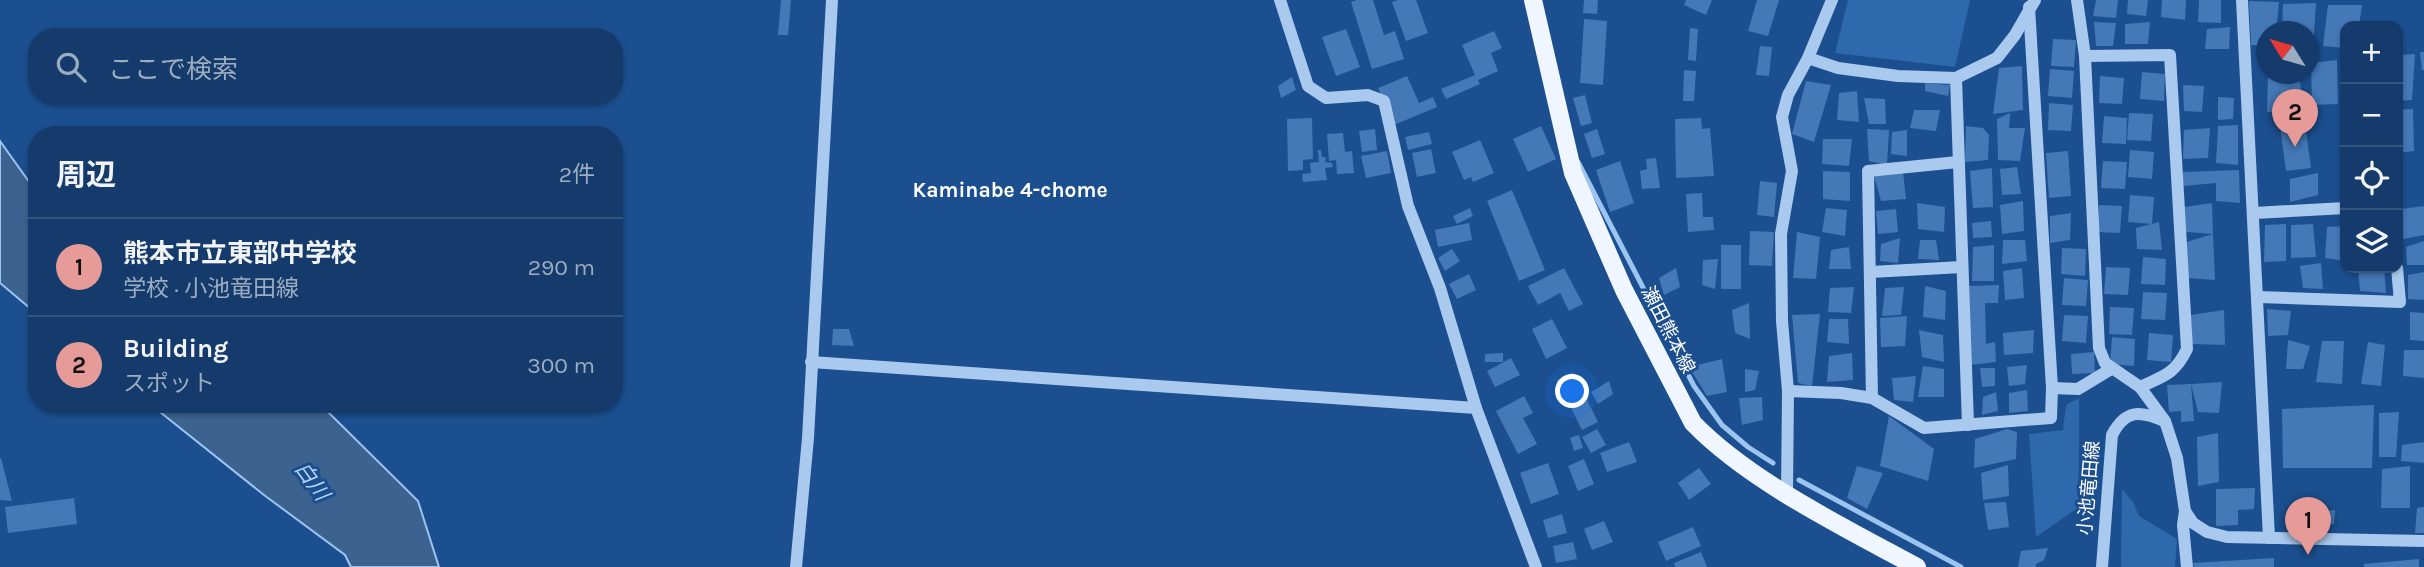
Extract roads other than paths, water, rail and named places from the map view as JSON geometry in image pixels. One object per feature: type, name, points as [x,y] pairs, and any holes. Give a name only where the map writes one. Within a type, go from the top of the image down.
[{"type":"main road","name":"瀬田熊本線","points":[[1533,0],[1573,173],[1624,290],[1693,423],[1735,459],[1787,493],[1853,533],[1917,567]]},
{"type":"street","points":[[796,567],[808,438],[832,0]]},
{"type":"street","points":[[1280,0],[1308,86],[1326,98],[1368,94],[1384,101],[1408,206],[1440,288],[1476,408],[1536,567]]},
{"type":"street","points":[[1787,493],[1788,391],[1782,321],[1781,234],[1792,171],[1782,117],[1788,95],[1808,58],[1832,0]]},
{"type":"street","points":[[2077,0],[2085,57],[2099,348],[2111,369],[2140,387],[2165,421],[2177,458],[2185,511],[2183,525],[2187,567]]},
{"type":"street","points":[[2242,0],[2269,538]]},
{"type":"street","points":[[1788,391],[1841,393],[1871,398],[1924,428],[2051,418],[2052,388],[2032,4]]},
{"type":"street","points":[[1808,58],[1838,68],[1898,76],[1956,78],[1997,58],[2015,35],[2032,4]]},
{"type":"street","points":[[2085,57],[2170,55],[2187,349],[2179,365],[2166,375],[2140,387]]},
{"type":"street","points":[[1956,78],[1968,425]]},
{"type":"street","points":[[1871,398],[1868,171],[1958,162]]},
{"type":"street","points":[[2254,213],[2340,208]]},
{"type":"street","points":[[1871,272],[1962,267]]},
{"type":"street","points":[[2258,297],[2400,302],[2397,273]]},
{"type":"street","points":[[811,362],[1476,408]]},
{"type":"street","points":[[2052,388],[2078,388],[2111,369]]},
{"type":"street","name":"小池竜田線","points":[[2102,567],[2112,435],[2117,425],[2136,413],[2150,414],[2165,421]]},
{"type":"street","points":[[2185,511],[2193,523],[2207,532],[2227,537],[2424,541]]},
{"type":"water","points":[[0,141],[28,180],[28,306],[0,283]]},
{"type":"water","name":"白川","points":[[161,413],[329,413],[418,501],[439,567],[351,567],[345,555]]},
{"type":"waterway","points":[[1578,162],[1694,386],[1722,425],[1748,447],[1773,463]]},
{"type":"waterway","points":[[1799,480],[1961,567]]},
{"type":"place","name":"Building","points":[[2295,147]]},
{"type":"place","name":"熊本市立東部中学校","points":[[2308,555]]},
{"type":"district","name":"Kaminabe 4-chome","points":[[1010,190]]}]
